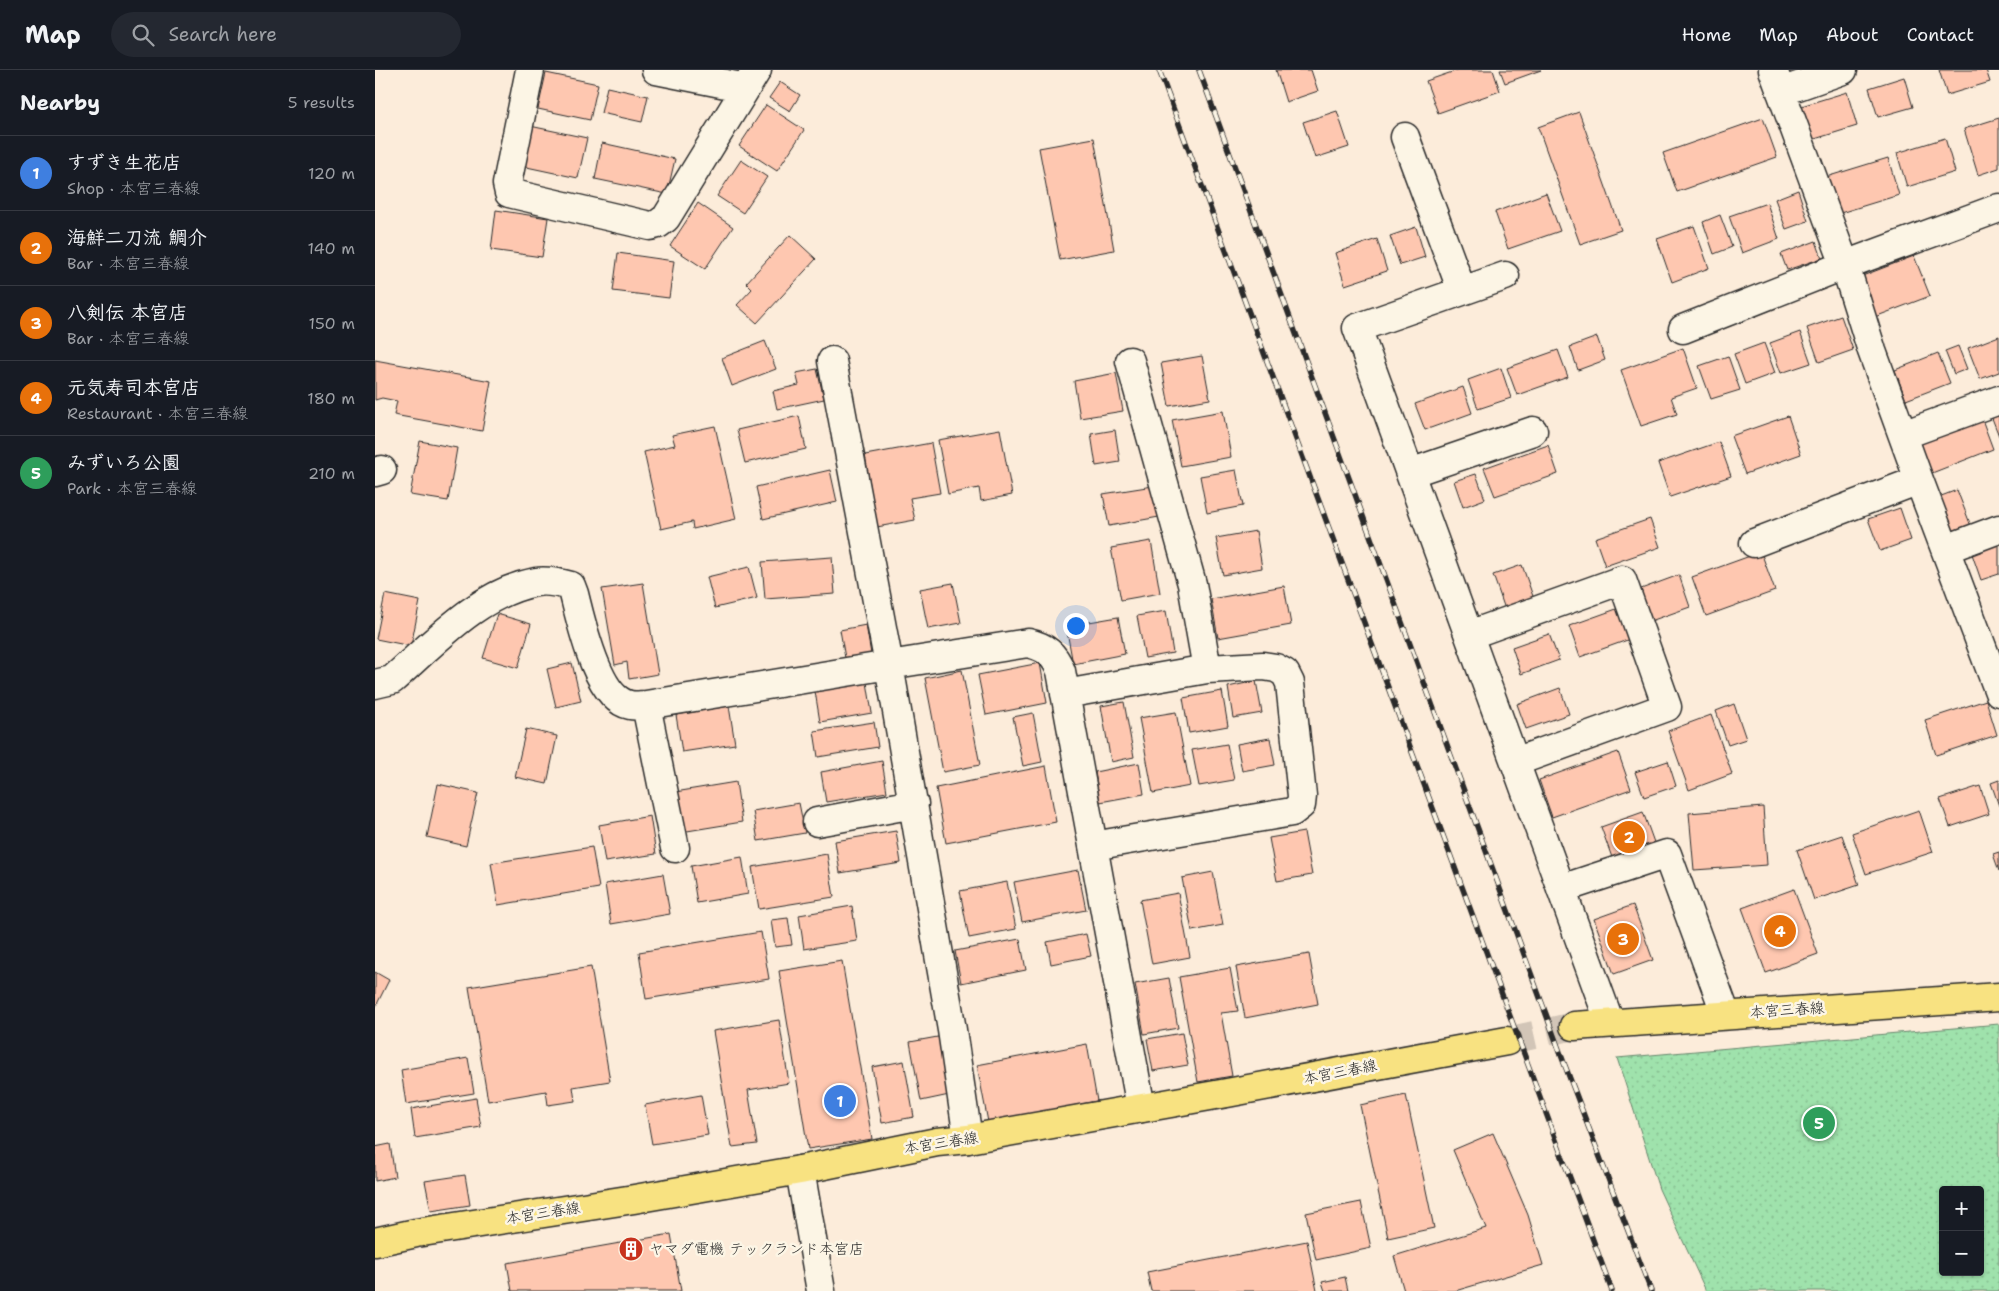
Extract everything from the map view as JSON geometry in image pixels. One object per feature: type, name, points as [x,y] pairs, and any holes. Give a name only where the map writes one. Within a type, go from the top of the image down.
[{"type":"main road","name":"本宮三春線","points":[[1574,1026],[1999,997]]},
{"type":"main road","name":"本宮三春線","points":[[375,1242],[416,1233],[634,1199],[800,1170],[937,1142],[1141,1108],[1507,1041]]},
{"type":"street","points":[[530,70],[507,184],[509,193],[650,226],[658,224],[666,218],[751,79],[656,70]]},
{"type":"street","points":[[1843,70],[1777,81],[1845,266],[1875,359],[1999,692]]},
{"type":"street","points":[[1405,137],[1462,291]]},
{"type":"street","points":[[1683,329],[1999,208]]},
{"type":"street","points":[[1505,276],[1357,328],[1610,1023]]},
{"type":"street","points":[[832,361],[914,804],[968,1138]]},
{"type":"street","points":[[1130,361],[1192,584],[1207,670]]},
{"type":"street","points":[[1903,435],[1999,400]]},
{"type":"street","points":[[1410,473],[1533,431]]},
{"type":"street","points":[[1754,543],[1919,480]]},
{"type":"street","points":[[1946,548],[1999,529]]},
{"type":"street","points":[[1469,635],[1621,580],[1625,589],[1667,707],[1515,762]]},
{"type":"street","points":[[375,684],[391,680],[470,612],[503,592],[538,582],[571,586],[594,665],[611,691],[630,705],[646,705],[1028,643],[1039,645],[1050,652],[1056,659],[1061,671],[1141,1108]]},
{"type":"street","points":[[1065,694],[1207,670],[1263,666],[1276,668],[1285,673],[1289,682],[1303,796],[1301,805],[1292,812],[1093,846]]},
{"type":"street","points":[[646,705],[675,848]]},
{"type":"street","points":[[817,822],[914,804]]},
{"type":"street","points":[[1561,889],[1667,854],[1726,1015]]},
{"type":"street","points":[[800,1170],[821,1291]]},
{"type":"green space","points":[[1999,1024],[1999,1291],[1706,1291],[1659,1189],[1617,1058]]},
{"type":"building","points":[[1276,70],[1311,70],[1318,91],[1286,102]]},
{"type":"building","points":[[1458,70],[1493,70],[1500,91],[1438,113],[1426,81]]},
{"type":"building","points":[[1500,70],[1541,70],[1505,83]]},
{"type":"building","points":[[1939,70],[1986,70],[1990,82],[1947,95]]},
{"type":"building","points":[[546,73],[598,84],[590,120],[538,109]]},
{"type":"building","points":[[1904,77],[1913,107],[1878,117],[1869,88]]},
{"type":"building","points":[[780,82],[800,95],[790,111],[769,98]]},
{"type":"building","points":[[607,87],[648,96],[642,122],[601,113]]},
{"type":"building","points":[[1847,92],[1857,126],[1808,141],[1798,107]]},
{"type":"building","points":[[766,105],[804,130],[777,171],[739,146]]},
{"type":"building","points":[[1337,111],[1349,147],[1315,158],[1303,122]]},
{"type":"building","points":[[1579,112],[1621,230],[1580,244],[1538,127]]},
{"type":"building","points":[[1763,118],[1777,157],[1677,192],[1663,153]]},
{"type":"building","points":[[1999,118],[1999,168],[1978,175],[1964,129]]},
{"type":"building","points":[[530,126],[587,138],[578,178],[522,166]]},
{"type":"building","points":[[1094,138],[1114,250],[1060,260],[1039,148]]},
{"type":"building","points":[[1945,138],[1955,172],[1907,187],[1897,153]]},
{"type":"building","points":[[602,143],[675,159],[667,194],[595,179]]},
{"type":"building","points":[[1888,158],[1899,195],[1837,214],[1826,177]]},
{"type":"building","points":[[741,160],[767,177],[743,213],[717,196]]},
{"type":"building","points":[[1798,190],[1808,221],[1786,229],[1775,199]]},
{"type":"building","points":[[1546,193],[1560,231],[1508,249],[1495,212]]},
{"type":"building","points":[[698,203],[733,227],[705,269],[670,246]]},
{"type":"building","points":[[1767,203],[1779,239],[1742,253],[1729,216]]},
{"type":"building","points":[[496,210],[548,218],[542,257],[491,250]]},
{"type":"building","points":[[1720,215],[1732,247],[1714,254],[1703,222]]},
{"type":"building","points":[[1694,226],[1709,268],[1672,282],[1657,239]]},
{"type":"building","points":[[1416,227],[1425,257],[1400,265],[1390,236]]},
{"type":"building","points":[[790,235],[816,259],[757,323],[737,305],[752,289],[746,283]]},
{"type":"building","points":[[1377,239],[1387,271],[1345,285],[1335,253]]},
{"type":"building","points":[[1816,241],[1822,258],[1787,270],[1781,254]]},
{"type":"building","points":[[618,253],[674,261],[669,298],[613,291]]},
{"type":"building","points":[[1914,256],[1930,296],[1872,318],[1857,278]]},
{"type":"building","points":[[1841,316],[1853,350],[1819,362],[1807,328]]},
{"type":"building","points":[[1800,332],[1811,363],[1781,373],[1770,343]]},
{"type":"building","points":[[1999,336],[1999,372],[1980,379],[1968,348]]},
{"type":"building","points":[[1597,337],[1605,360],[1578,370],[1570,347]]},
{"type":"building","points":[[765,341],[776,369],[732,386],[722,358]]},
{"type":"building","points":[[1764,343],[1775,373],[1745,384],[1734,354]]},
{"type":"building","points":[[1958,346],[1967,369],[1954,374],[1945,351]]},
{"type":"building","points":[[1683,348],[1697,388],[1671,397],[1677,414],[1641,426],[1621,370]]},
{"type":"building","points":[[1558,350],[1568,377],[1517,395],[1507,368]]},
{"type":"building","points":[[1938,353],[1950,383],[1906,400],[1895,370]]},
{"type":"building","points":[[1202,356],[1210,399],[1169,406],[1161,363]]},
{"type":"building","points":[[1728,356],[1740,390],[1711,399],[1699,366]]},
{"type":"building","points":[[375,360],[491,381],[482,431],[394,415],[397,401],[382,398],[375,400]]},
{"type":"building","points":[[1501,368],[1511,398],[1478,409],[1468,380]]},
{"type":"building","points":[[817,369],[824,399],[777,409],[773,391],[799,385],[796,373]]},
{"type":"building","points":[[1116,373],[1123,411],[1080,418],[1074,381]]},
{"type":"building","points":[[1463,387],[1472,413],[1425,430],[1415,404]]},
{"type":"building","points":[[1999,410],[1999,436],[1990,413]]},
{"type":"building","points":[[1223,411],[1231,457],[1181,466],[1172,420]]},
{"type":"building","points":[[1980,414],[1993,449],[1932,473],[1918,438]]},
{"type":"building","points":[[799,416],[806,449],[745,463],[737,430]]},
{"type":"building","points":[[1788,416],[1801,454],[1745,474],[1731,436]]},
{"type":"building","points":[[715,426],[736,519],[693,529],[692,522],[661,529],[644,452],[675,445],[672,435]]},
{"type":"building","points":[[1000,429],[1012,495],[981,501],[979,488],[948,494],[938,440]]},
{"type":"building","points":[[1115,430],[1120,462],[1096,466],[1091,434]]},
{"type":"building","points":[[420,441],[457,448],[448,501],[410,495]]},
{"type":"building","points":[[1719,442],[1731,476],[1670,497],[1658,463]]},
{"type":"building","points":[[931,443],[940,493],[910,498],[915,520],[877,527],[865,455]]},
{"type":"building","points":[[1548,445],[1558,474],[1495,496],[1484,468]]},
{"type":"building","points":[[830,470],[837,502],[763,519],[756,487]]},
{"type":"building","points":[[1236,470],[1243,506],[1207,513],[1200,476]]},
{"type":"building","points":[[1476,474],[1485,499],[1463,507],[1454,481]]},
{"type":"building","points":[[1153,486],[1159,517],[1109,526],[1103,494]]},
{"type":"building","points":[[1957,490],[1971,526],[1950,534],[1936,498]]},
{"type":"building","points":[[1900,508],[1911,540],[1880,551],[1868,519]]},
{"type":"building","points":[[1650,519],[1660,547],[1605,566],[1595,538]]},
{"type":"building","points":[[1256,531],[1262,568],[1223,575],[1216,538]]},
{"type":"building","points":[[1151,541],[1160,593],[1121,600],[1111,548]]},
{"type":"building","points":[[1999,544],[1999,574],[1981,580],[1972,554]]},
{"type":"building","points":[[1761,552],[1775,591],[1706,616],[1692,577]]},
{"type":"building","points":[[832,557],[835,594],[765,599],[762,562]]},
{"type":"building","points":[[1522,565],[1535,602],[1506,612],[1493,575]]},
{"type":"building","points":[[749,567],[757,598],[715,608],[707,577]]},
{"type":"building","points":[[1679,575],[1690,607],[1645,623],[1633,592]]},
{"type":"building","points":[[643,583],[658,674],[629,679],[627,662],[615,665],[602,589]]},
{"type":"building","points":[[953,583],[961,623],[928,629],[920,589]]},
{"type":"building","points":[[1284,586],[1291,625],[1218,638],[1211,599]]},
{"type":"building","points":[[385,594],[420,601],[411,646],[376,639]]},
{"type":"building","points":[[1622,607],[1633,638],[1580,657],[1569,626]]},
{"type":"building","points":[[1166,611],[1173,653],[1145,658],[1137,616]]},
{"type":"building","points":[[497,614],[531,624],[518,668],[483,658]]},
{"type":"building","points":[[1118,617],[1125,654],[1073,664],[1066,626]]},
{"type":"building","points":[[866,625],[871,654],[845,658],[840,630]]},
{"type":"building","points":[[1549,634],[1559,660],[1521,674],[1512,647]]},
{"type":"building","points":[[572,663],[581,701],[556,707],[547,669]]},
{"type":"building","points":[[1040,663],[1047,703],[986,715],[978,675]]},
{"type":"building","points":[[962,670],[980,765],[943,772],[925,678]]},
{"type":"building","points":[[866,676],[872,713],[820,722],[814,685]]},
{"type":"building","points":[[1256,681],[1262,713],[1233,718],[1228,687]]},
{"type":"building","points":[[1560,688],[1569,714],[1526,729],[1517,704]]},
{"type":"building","points":[[1222,691],[1228,726],[1189,733],[1183,698]]},
{"type":"building","points":[[1986,700],[1997,735],[1936,755],[1925,720]]},
{"type":"building","points":[[1124,702],[1134,757],[1111,762],[1101,706]]},
{"type":"building","points":[[1734,704],[1746,739],[1728,745],[1716,711]]},
{"type":"building","points":[[729,706],[735,744],[682,752],[676,715]]},
{"type":"building","points":[[1176,712],[1190,786],[1153,793],[1139,718]]},
{"type":"building","points":[[1033,713],[1042,762],[1023,766],[1013,717]]},
{"type":"building","points":[[1711,715],[1732,774],[1689,790],[1668,731]]},
{"type":"building","points":[[874,722],[878,747],[818,757],[814,731]]},
{"type":"building","points":[[526,729],[557,736],[547,784],[515,777]]},
{"type":"building","points":[[1270,738],[1275,765],[1242,771],[1237,744]]},
{"type":"building","points":[[1227,744],[1234,780],[1199,786],[1192,750]]},
{"type":"building","points":[[1618,752],[1631,789],[1552,817],[1539,780]]},
{"type":"building","points":[[882,761],[887,792],[826,802],[821,772]]},
{"type":"building","points":[[1668,761],[1676,786],[1644,797],[1635,772]]},
{"type":"building","points":[[1139,763],[1144,794],[1100,802],[1095,772]]},
{"type":"building","points":[[1046,766],[1056,822],[946,843],[936,788]]},
{"type":"building","points":[[1999,780],[1999,806],[1991,783]]},
{"type":"building","points":[[736,782],[742,822],[681,832],[675,792]]},
{"type":"building","points":[[438,784],[478,793],[466,846],[427,837]]},
{"type":"building","points":[[1980,786],[1989,814],[1950,827],[1940,799]]},
{"type":"building","points":[[799,803],[805,833],[758,841],[753,811]]},
{"type":"building","points":[[1763,807],[1767,865],[1694,870],[1689,813]]},
{"type":"building","points":[[1919,810],[1933,852],[1866,874],[1852,833]]},
{"type":"building","points":[[1643,812],[1656,848],[1614,863],[1601,827]]},
{"type":"building","points":[[650,816],[656,854],[605,862],[599,825]]},
{"type":"building","points":[[896,831],[901,863],[840,873],[835,841]]},
{"type":"building","points":[[1304,832],[1312,875],[1277,881],[1269,838]]},
{"type":"building","points":[[1842,835],[1859,885],[1814,900],[1797,850]]},
{"type":"building","points":[[592,847],[599,888],[498,905],[491,863]]},
{"type":"building","points":[[1999,852],[1999,871],[1993,854]]},
{"type":"building","points":[[827,854],[834,897],[759,909],[752,867]]},
{"type":"building","points":[[742,857],[748,894],[697,903],[691,866]]},
{"type":"building","points":[[1078,870],[1086,910],[1022,922],[1014,882]]},
{"type":"building","points":[[1213,872],[1223,925],[1192,931],[1182,878]]},
{"type":"building","points":[[663,874],[670,914],[611,924],[605,884]]},
{"type":"building","points":[[1007,882],[1016,929],[969,938],[960,891]]},
{"type":"building","points":[[1794,889],[1818,954],[1766,973],[1742,908]]},
{"type":"building","points":[[1178,893],[1190,957],[1152,964],[1140,900]]},
{"type":"building","points":[[1633,905],[1653,960],[1614,974],[1594,919]]},
{"type":"building","points":[[852,906],[857,941],[804,949],[799,915]]},
{"type":"building","points":[[788,918],[792,945],[775,947],[771,920]]},
{"type":"building","points":[[761,932],[769,979],[646,999],[639,952]]},
{"type":"building","points":[[1086,934],[1091,956],[1051,964],[1047,942]]},
{"type":"building","points":[[1020,939],[1026,970],[961,983],[955,951]]},
{"type":"building","points":[[1309,954],[1318,1004],[1245,1018],[1236,967]]},
{"type":"building","points":[[842,961],[872,1139],[808,1149],[779,971]]},
{"type":"building","points":[[591,967],[610,1081],[573,1087],[575,1101],[548,1105],[546,1091],[488,1101],[469,987]]},
{"type":"building","points":[[1230,968],[1238,1011],[1221,1013],[1232,1076],[1198,1082],[1179,977]]},
{"type":"building","points":[[375,972],[389,980],[375,1008]]},
{"type":"building","points":[[1169,978],[1178,1028],[1144,1034],[1135,984]]},
{"type":"building","points":[[779,1020],[789,1083],[748,1090],[757,1144],[732,1147],[713,1031]]},
{"type":"building","points":[[1182,1033],[1188,1065],[1153,1071],[1147,1039]]},
{"type":"building","points":[[943,1036],[954,1094],[921,1101],[910,1042]]},
{"type":"building","points":[[1087,1044],[1097,1101],[988,1122],[977,1065]]},
{"type":"building","points":[[468,1058],[474,1093],[406,1104],[401,1070]]},
{"type":"building","points":[[904,1061],[914,1117],[882,1123],[872,1067]]},
{"type":"building","points":[[701,1095],[708,1135],[652,1144],[645,1105]]},
{"type":"building","points":[[1406,1095],[1434,1228],[1388,1238],[1360,1105]]},
{"type":"building","points":[[476,1098],[481,1127],[415,1138],[411,1109]]},
{"type":"building","points":[[1493,1133],[1528,1215],[1543,1265],[1455,1291],[1404,1291],[1394,1256],[1486,1228],[1453,1150]]},
{"type":"building","points":[[390,1144],[395,1177],[375,1181],[375,1147]]},
{"type":"building","points":[[465,1175],[470,1205],[431,1211],[425,1181]]},
{"type":"building","points":[[1361,1202],[1371,1248],[1316,1260],[1306,1213]]},
{"type":"building","name":"ヤマダ電機 テックランド本宮店","points":[[671,1234],[681,1291],[512,1291],[507,1263]]},
{"type":"building","points":[[1307,1241],[1317,1291],[1151,1291],[1147,1272]]},
{"type":"building","points":[[1345,1277],[1348,1291],[1325,1291],[1322,1282]]},
{"type":"tunnel","points":[[1507,1041],[1574,1026]]},
{"type":"railway","points":[[1159,70],[1612,1291]]},
{"type":"railway","points":[[1199,70],[1564,1063],[1651,1291]]},
{"type":"place","name":"海鮮二刀流 鯛介","points":[[1629,837]]},
{"type":"place","name":"元気寿司本宮店","points":[[1780,931]]},
{"type":"place","name":"八剣伝 本宮店","points":[[1623,939]]},
{"type":"place","name":"すずき生花店","points":[[840,1101]]},
{"type":"place","name":"みずいろ公園","points":[[1819,1123]]},
{"type":"place","name":"ヤマダ電機 テックランド本宮店","points":[[631,1249]]}]
